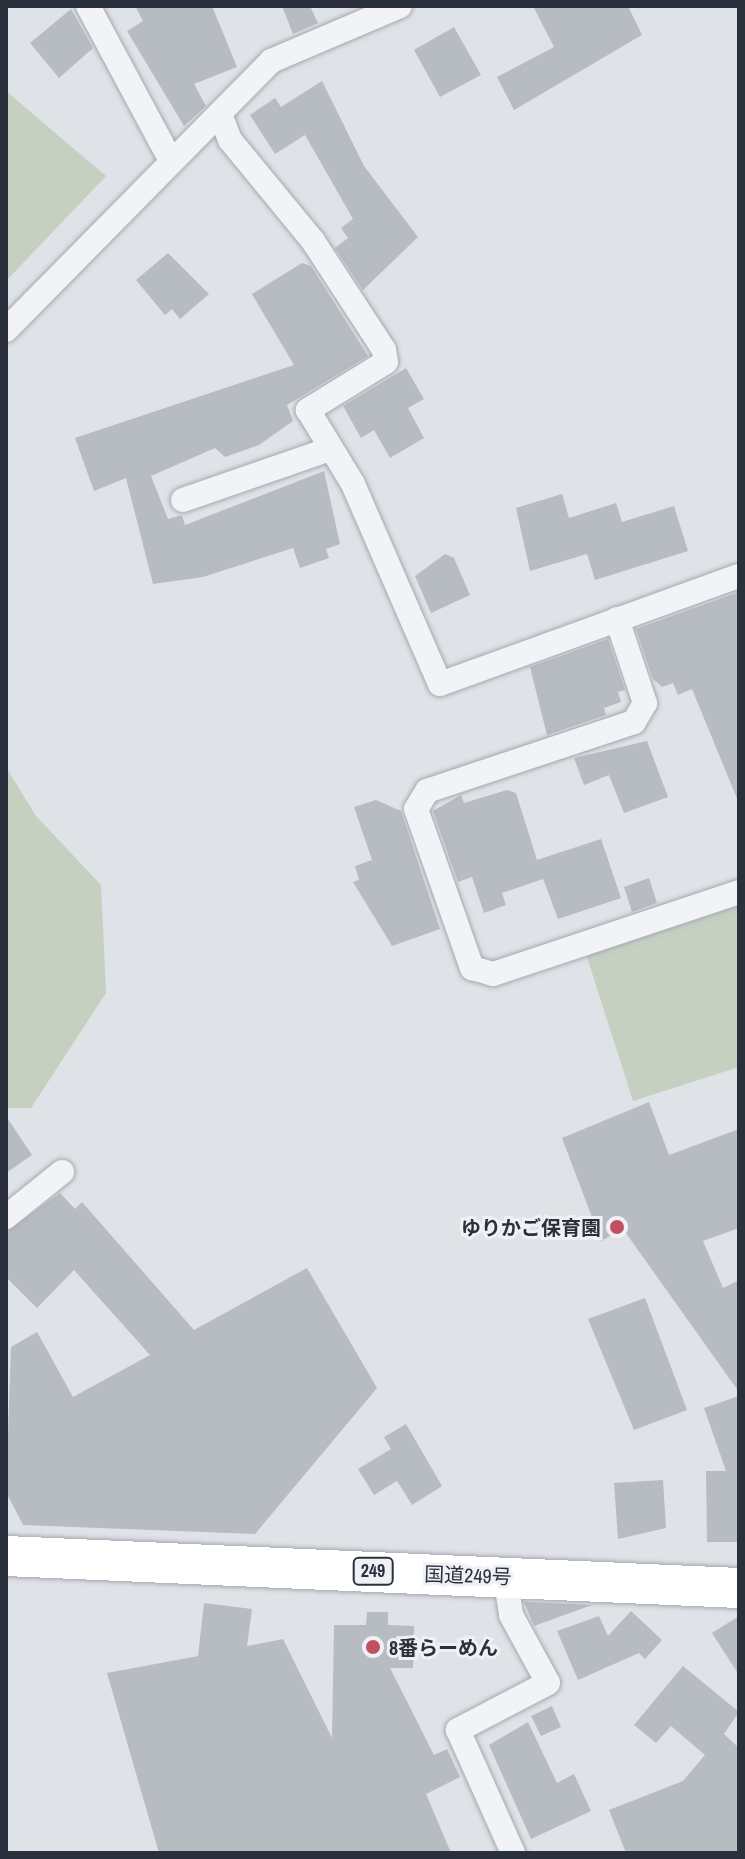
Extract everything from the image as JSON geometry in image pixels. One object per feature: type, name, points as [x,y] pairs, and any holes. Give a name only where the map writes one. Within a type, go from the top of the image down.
[{"type":"highway","name":"国道249号","points":[[6,1556],[739,1588]]},
{"type":"street","points":[[88,6],[171,161]]},
{"type":"street","points":[[6,330],[90,239],[130,212],[171,161],[271,61],[400,6]]},
{"type":"street","points":[[220,114],[230,140],[313,241],[384,350],[386,362],[308,410],[353,484],[440,684],[739,576]]},
{"type":"street","points":[[183,500],[330,449]]},
{"type":"street","points":[[617,619],[645,703],[634,722],[427,791],[416,809],[472,968],[493,974],[739,892]]},
{"type":"street","points":[[6,1217],[62,1172]]},
{"type":"street","points":[[505,1576],[511,1615],[548,1683],[458,1730],[513,1853]]},
{"type":"green space","points":[[6,91],[106,176],[6,281]]},
{"type":"green space","points":[[6,767],[36,816],[101,885],[106,993],[31,1108],[6,1108]]},
{"type":"green space","points":[[739,905],[739,1067],[633,1101],[586,954]]},
{"type":"building","points":[[135,6],[212,6],[237,67],[194,84],[206,106],[184,126],[127,31],[143,21]]},
{"type":"building","points":[[282,6],[310,6],[318,23],[293,34]]},
{"type":"building","points":[[533,6],[628,6],[642,35],[514,110],[497,77],[554,47]]},
{"type":"building","points":[[71,9],[93,48],[59,78],[30,43]]},
{"type":"building","points":[[454,27],[481,75],[440,97],[414,50]]},
{"type":"building","points":[[322,81],[364,166],[418,237],[363,290],[335,248],[348,238],[341,228],[353,219],[305,135],[275,154],[250,115],[275,98],[281,107]]},
{"type":"building","points":[[168,253],[209,294],[180,319],[172,309],[165,315],[136,280]]},
{"type":"building","points":[[302,263],[311,266],[368,356],[287,405],[293,421],[259,445],[225,457],[215,448],[151,476],[168,519],[182,515],[185,525],[324,471],[340,544],[326,549],[329,558],[300,568],[293,548],[203,577],[153,584],[126,478],[94,491],[75,438],[294,365],[252,294]]},
{"type":"building","points":[[406,368],[424,399],[408,408],[424,438],[390,458],[374,430],[361,438],[343,406]]},
{"type":"building","points":[[562,494],[569,518],[616,503],[622,522],[674,506],[688,551],[595,580],[587,554],[530,571],[516,508]]},
{"type":"building","points":[[445,554],[454,558],[470,595],[431,613],[415,576]]},
{"type":"building","points":[[739,592],[738,801],[692,689],[678,695],[673,683],[662,687],[653,679],[636,629]]},
{"type":"building","points":[[608,639],[625,690],[618,692],[621,702],[604,708],[606,715],[547,735],[530,667]]},
{"type":"building","points":[[647,741],[668,797],[624,813],[609,775],[584,785],[574,758]]},
{"type":"building","points":[[507,790],[516,793],[537,860],[601,839],[621,898],[558,919],[541,873],[543,879],[502,893],[506,905],[484,913],[472,877],[458,882],[433,811],[461,795],[464,803]]},
{"type":"building","points":[[376,800],[401,811],[440,929],[392,946],[353,882],[359,880],[355,866],[372,860],[354,807]]},
{"type":"building","points":[[649,878],[657,903],[632,912],[624,887]]},
{"type":"building","points":[[649,1102],[669,1155],[739,1129],[739,1228],[703,1241],[723,1288],[739,1280],[739,1392],[623,1229],[601,1241],[562,1138]]},
{"type":"building","points":[[6,1116],[32,1155],[6,1173]]},
{"type":"building","points":[[60,1193],[75,1209],[82,1202],[194,1330],[307,1268],[377,1388],[255,1534],[23,1525],[6,1492],[11,1347],[37,1332],[73,1397],[150,1355],[74,1270],[37,1308],[6,1277],[6,1232]]},
{"type":"building","points":[[645,1298],[687,1410],[634,1430],[588,1319]]},
{"type":"building","points":[[739,1396],[739,1542],[707,1542],[706,1471],[726,1471],[704,1408]]},
{"type":"building","points":[[406,1424],[442,1486],[412,1505],[397,1481],[374,1495],[358,1469],[391,1449],[384,1437]]},
{"type":"building","points":[[663,1480],[666,1528],[618,1539],[614,1483]]},
{"type":"building","points":[[524,1602],[529,1602],[592,1605],[534,1626]]},
{"type":"building","points":[[204,1603],[252,1609],[247,1646],[283,1639],[332,1738],[334,1625],[366,1625],[367,1612],[388,1612],[388,1625],[414,1626],[413,1668],[390,1668],[434,1755],[447,1749],[460,1777],[426,1794],[451,1853],[159,1853],[107,1673],[198,1656]]},
{"type":"building","points":[[631,1611],[662,1640],[645,1659],[639,1653],[578,1680],[557,1631],[599,1616],[608,1636]]},
{"type":"building","points":[[739,1616],[739,1675],[712,1633]]},
{"type":"building","points":[[683,1666],[739,1712],[724,1734],[739,1748],[739,1853],[626,1853],[609,1810],[683,1781],[705,1755],[671,1726],[656,1743],[634,1725]]},
{"type":"building","points":[[552,1706],[561,1727],[541,1736],[531,1716]]},
{"type":"building","points":[[528,1722],[557,1783],[574,1774],[591,1811],[531,1839],[489,1745]]},
{"type":"place","name":"ゆりかご保育園","points":[[617,1227]]},
{"type":"place","name":"8番らーめん","points":[[373,1647]]}]
